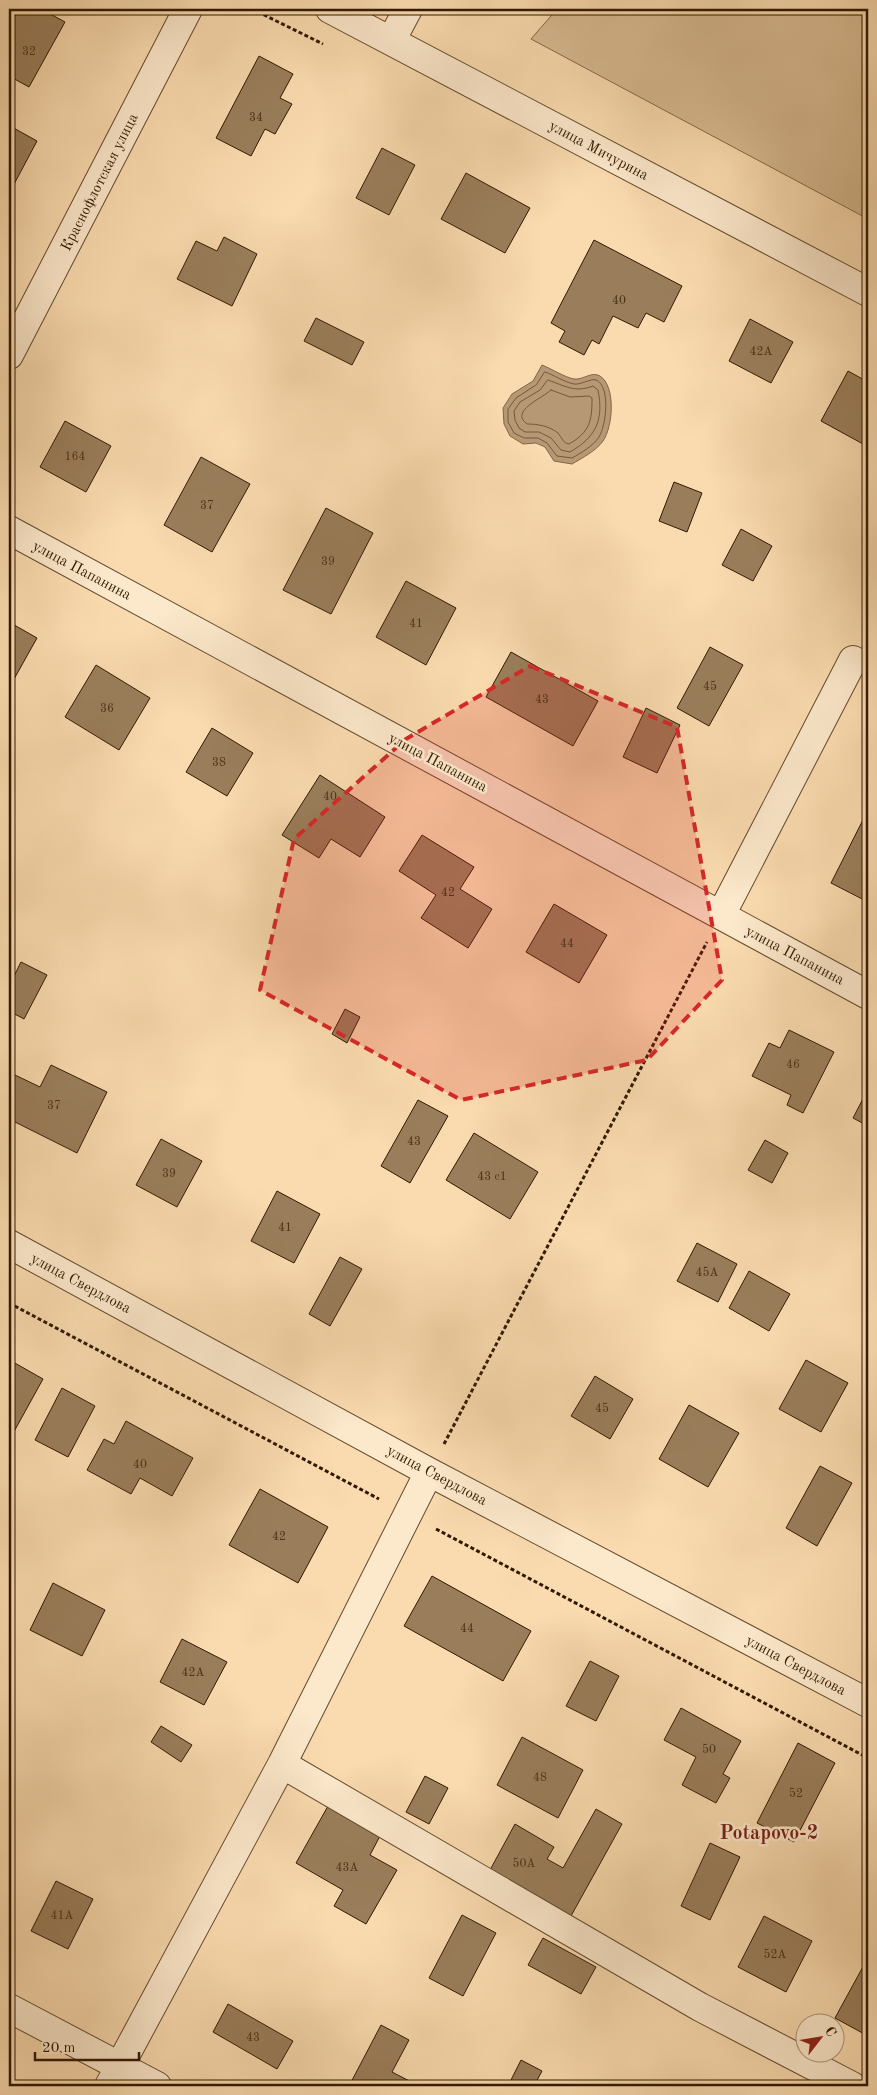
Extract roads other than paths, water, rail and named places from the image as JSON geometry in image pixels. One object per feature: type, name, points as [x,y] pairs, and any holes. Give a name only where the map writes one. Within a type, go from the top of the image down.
[{"type":"street","name":"Краснофлотская улица","points":[[9,355],[188,9]]},
{"type":"street","name":"улица Мичурина","points":[[330,9],[868,292]]},
{"type":"street","points":[[391,41],[408,9]]},
{"type":"street","name":"улица Папанина","points":[[9,530],[868,994]]},
{"type":"street","points":[[721,915],[853,660]]},
{"type":"street","name":"улица Свердлова","points":[[9,1244],[429,1472],[868,1703]]},
{"type":"street","points":[[115,2076],[282,1764],[429,1472]]},
{"type":"street","points":[[282,1764],[700,2007],[852,2086]]},
{"type":"street","points":[[9,2008],[115,2076],[157,2086]]},
{"type":"water","points":[[542,365],[574,379],[594,374],[600,376],[609,388],[611,417],[606,435],[597,448],[572,464],[554,461],[545,447],[536,443],[523,444],[510,436],[504,424],[503,408],[512,394],[533,381]]},
{"type":"district","name":"Potapovo-2","points":[[769,1832]]}]
